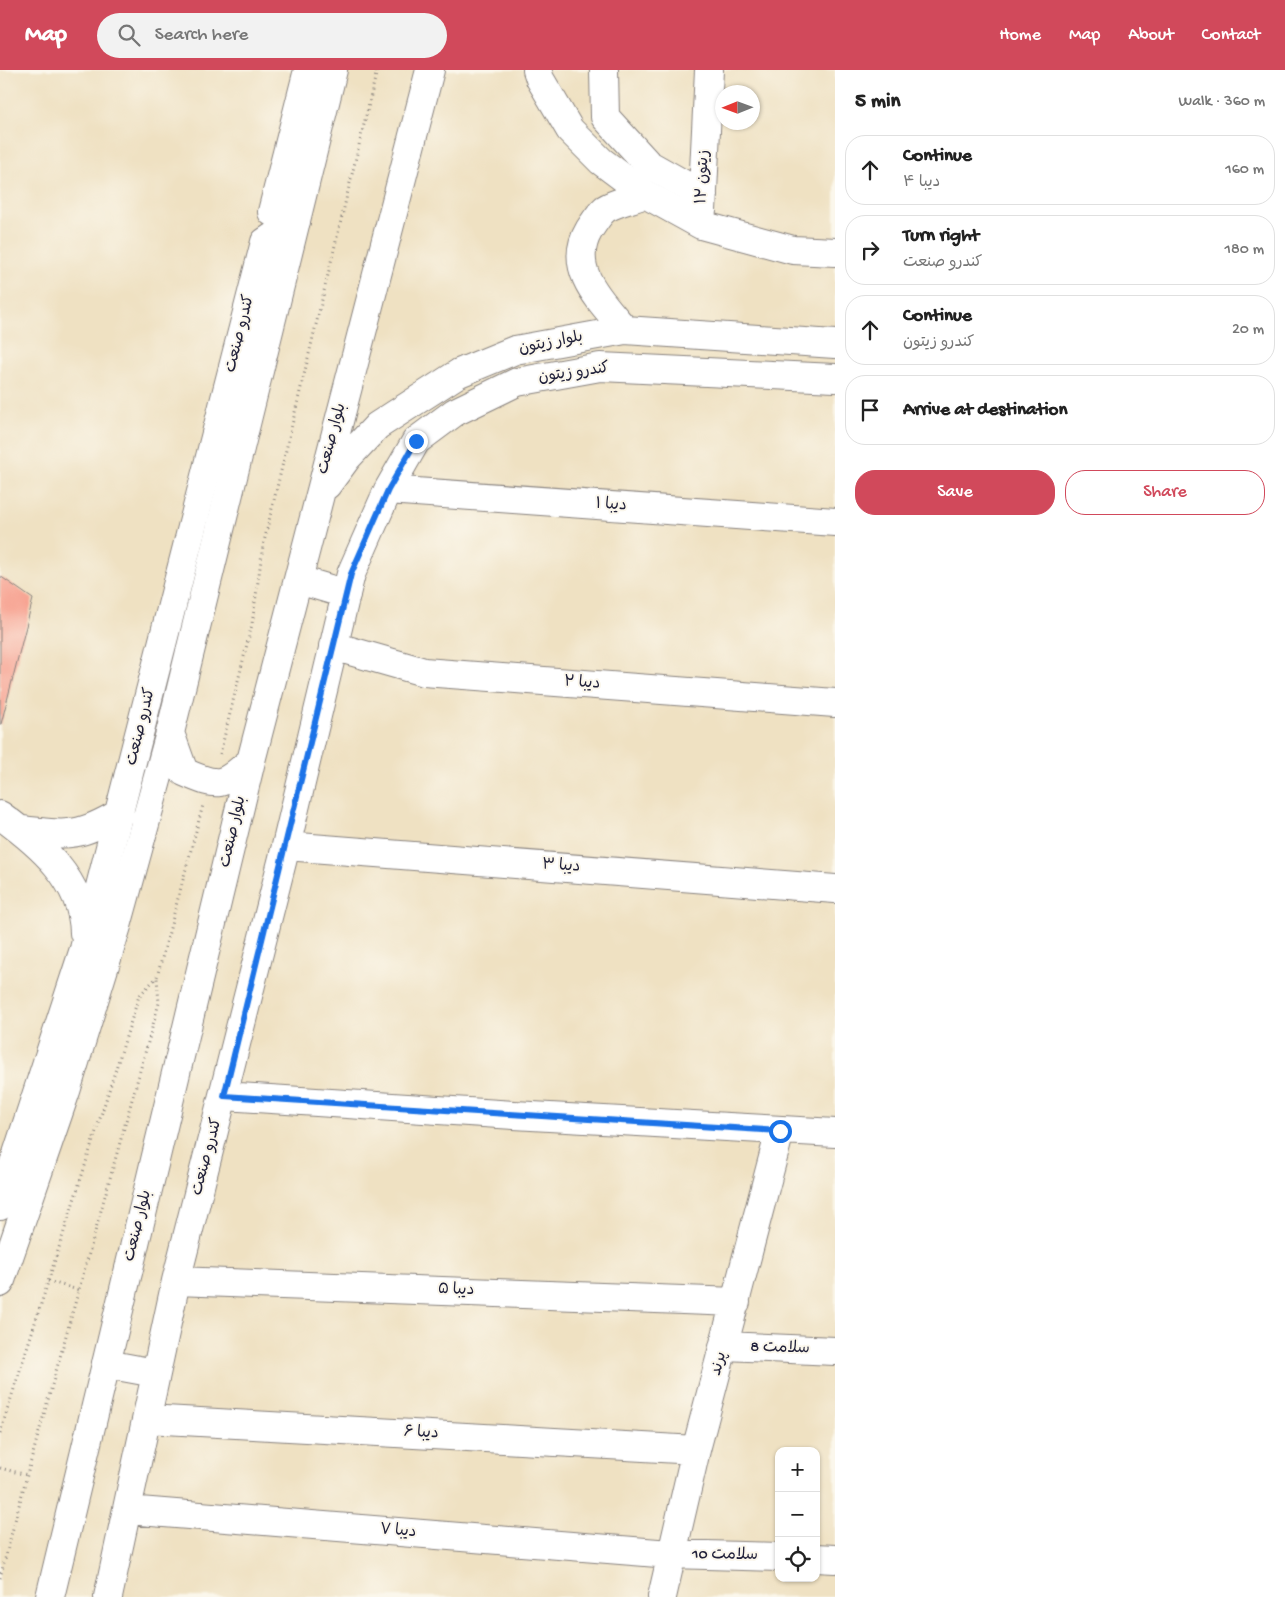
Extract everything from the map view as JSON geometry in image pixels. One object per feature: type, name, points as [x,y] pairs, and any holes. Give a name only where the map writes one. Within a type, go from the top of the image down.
[{"type":"street","name":"کندرو صنعت","points":[[0,1206],[84,949],[308,70]]},
{"type":"street","points":[[0,1283],[66,1092],[114,935],[170,733],[333,70]]},
{"type":"street","name":"بلوار صنعت","points":[[50,1597],[251,761],[299,580],[318,496],[430,70]]},
{"type":"street","points":[[537,70],[540,79],[570,130],[601,161],[645,194],[701,224],[793,250],[835,252]]},
{"type":"street","points":[[604,70],[605,117],[648,164],[703,195]]},
{"type":"street","name":"زیتون ۱۲","points":[[701,224],[709,70]]},
{"type":"street","points":[[277,194],[296,221]]},
{"type":"street","points":[[554,375],[612,333],[584,275],[580,257],[586,236],[605,209],[645,194]]},
{"type":"street","points":[[265,242],[296,221]]},
{"type":"street","name":"بلوار زیتون","points":[[318,496],[347,458],[377,426],[459,374],[515,350],[612,333],[835,344]]},
{"type":"street","name":"کندرو زیتون","points":[[388,490],[416,441],[455,412],[517,382],[600,367],[835,378]]},
{"type":"street","name":"کندرو صنعت","points":[[112,1593],[155,1373],[176,1280],[286,846],[351,574],[388,490]]},
{"type":"street","name":"دیبا ۱","points":[[388,490],[835,522]]},
{"type":"street","points":[[299,580],[346,594]]},
{"type":"street","name":"دیبا ۲","points":[[333,646],[424,672],[835,703]]},
{"type":"street","points":[[170,733],[184,772],[208,783],[228,781],[251,761]]},
{"type":"street","points":[[10,822],[59,834],[80,833],[97,827],[120,813]]},
{"type":"street","points":[[10,822],[64,874],[74,887],[81,906],[84,949]]},
{"type":"street","name":"دیبا ۳","points":[[286,846],[835,889]]},
{"type":"street","points":[[224,1096],[835,1134]]},
{"type":"street","name":"پرند","points":[[662,1597],[670,1554],[696,1450],[725,1346],[780,1131]]},
{"type":"street","name":"دیبا ۵","points":[[176,1280],[736,1302]]},
{"type":"street","name":"سلامت 8","points":[[725,1346],[835,1351]]},
{"type":"street","points":[[106,1364],[155,1373]]},
{"type":"street","name":"دیبا ۶","points":[[147,1419],[696,1450]]},
{"type":"street","name":"دیبا ۷","points":[[127,1510],[670,1554]]},
{"type":"street","name":"سلامت 10","points":[[670,1554],[775,1557]]},
{"type":"street","points":[[820,1558],[835,1559]]},
{"type":"path","points":[[0,1578],[78,1290],[159,1003],[157,977]]},
{"type":"path","points":[[48,1282],[78,1290]]},
{"type":"path","points":[[0,1468],[27,1475]]},
{"type":"building","points":[[0,576],[33,599],[1,724],[0,724]]},
{"type":"route","points":[[416,441],[388,490],[351,574],[224,1096],[514,1116],[780,1131]]}]
